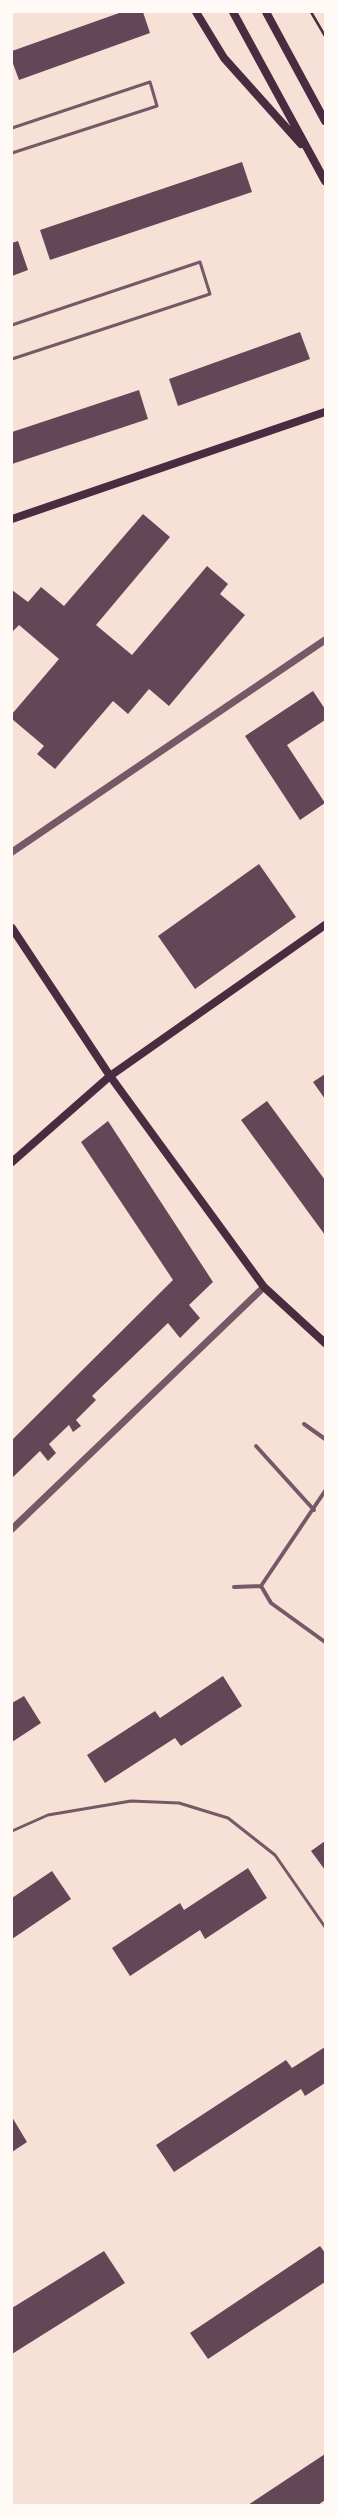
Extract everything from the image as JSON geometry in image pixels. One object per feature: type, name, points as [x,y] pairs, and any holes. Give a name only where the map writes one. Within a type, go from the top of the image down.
[{"type":"main road","points":[[196,12],[224,58],[310,154]]},
{"type":"main road","points":[[233,12],[325,181]]},
{"type":"main road","points":[[266,12],[325,121]]},
{"type":"main road","points":[[12,519],[325,412]]},
{"type":"main road","points":[[12,1162],[110,1076],[325,925]]},
{"type":"main road","points":[[12,928],[110,1076],[264,1287],[325,1343]]},
{"type":"street","points":[[12,852],[325,640]]},
{"type":"street","points":[[12,1529],[264,1287]]},
{"type":"street","points":[[304,1424],[325,1439]]},
{"type":"street","points":[[256,1446],[314,1510]]},
{"type":"street","points":[[261,1586],[314,1510],[325,1491]]},
{"type":"street","points":[[234,1587],[261,1586]]},
{"type":"street","points":[[261,1586],[270,1603],[325,1642]]},
{"type":"lane","points":[[12,128],[150,82],[157,106],[12,153]]},
{"type":"lane","points":[[12,325],[200,262],[210,294],[12,359]]},
{"type":"lane","points":[[12,1830],[48,1815],[131,1801],[179,1803],[228,1818],[274,1855],[325,1927]]},
{"type":"path","points":[[311,12],[325,36]]},
{"type":"building","points":[[122,12],[143,12],[150,33],[19,80],[12,61],[12,51]]},
{"type":"building","points":[[242,162],[252,192],[50,260],[40,230]]},
{"type":"building","points":[[18,241],[28,270],[12,276],[12,243]]},
{"type":"building","points":[[300,332],[310,359],[178,406],[169,379]]},
{"type":"building","points":[[139,390],[148,419],[12,464],[12,432]]},
{"type":"building","points":[[143,514],[170,537],[96,625],[132,655],[207,566],[228,584],[220,594],[245,615],[169,706],[149,689],[128,714],[113,701],[55,769],[37,754],[44,746],[12,719],[12,714],[59,659],[19,625],[12,632],[12,590],[28,602],[41,587],[64,606]]},
{"type":"building","points":[[313,691],[325,709],[325,720],[287,745],[325,803],[300,820],[245,736]]},
{"type":"building","points":[[259,864],[296,917],[195,989],[158,936]]},
{"type":"building","points":[[325,1074],[325,1099],[313,1082]]},
{"type":"building","points":[[267,1101],[325,1180],[325,1235],[241,1120]]},
{"type":"building","points":[[108,1121],[213,1282],[189,1305],[200,1318],[180,1338],[168,1323],[92,1396],[96,1400],[76,1420],[81,1426],[73,1432],[69,1425],[49,1444],[56,1453],[48,1461],[40,1451],[12,1478],[12,1440],[173,1280],[81,1142]]},
{"type":"building","points":[[223,1676],[242,1706],[181,1746],[175,1738],[105,1783],[87,1755],[155,1711],[160,1718]]},
{"type":"building","points":[[24,1696],[41,1723],[12,1742],[12,1703]]},
{"type":"building","points":[[325,1841],[325,1870],[311,1851]]},
{"type":"building","points":[[248,1868],[267,1898],[205,1939],[200,1930],[130,1976],[112,1948],[180,1903],[184,1910]]},
{"type":"building","points":[[52,1871],[71,1899],[12,1939],[12,1898]]},
{"type":"building","points":[[325,2047],[325,2083],[305,2096],[301,2089],[174,2172],[156,2145],[286,2060],[292,2068]]},
{"type":"building","points":[[12,2117],[27,2142],[12,2152]]},
{"type":"building","points":[[320,2246],[325,2253],[325,2282],[208,2359],[190,2333]]},
{"type":"building","points":[[104,2251],[125,2283],[12,2354],[12,2308]]},
{"type":"building","points":[[325,2454],[325,2500],[318,2505],[248,2505]]}]
